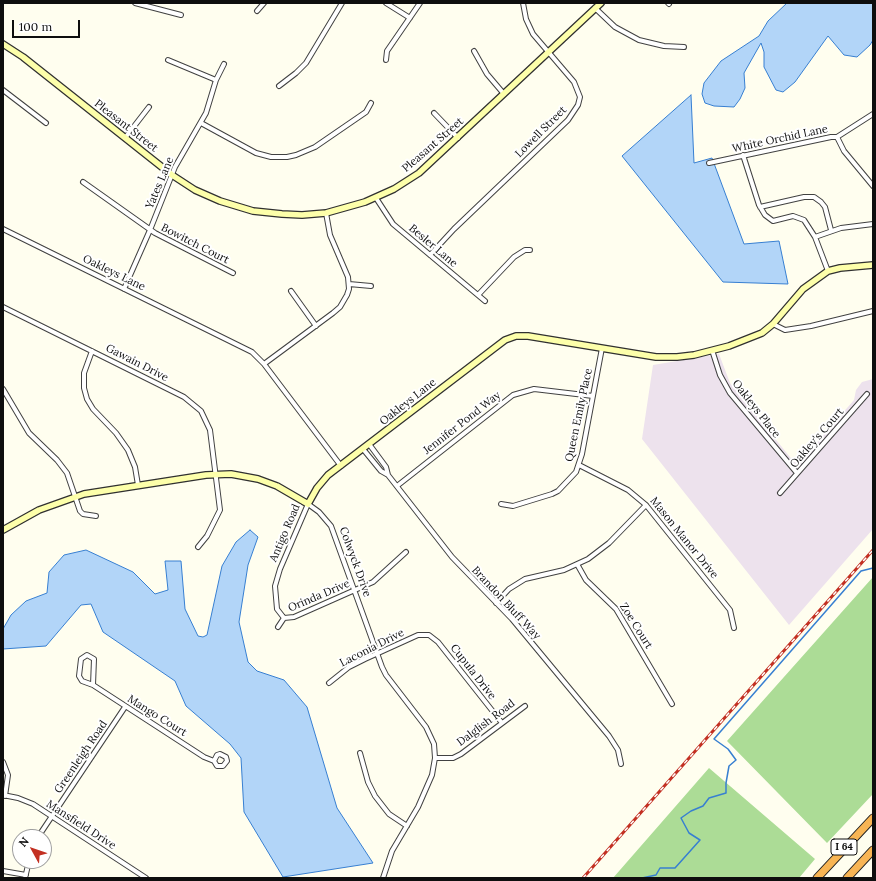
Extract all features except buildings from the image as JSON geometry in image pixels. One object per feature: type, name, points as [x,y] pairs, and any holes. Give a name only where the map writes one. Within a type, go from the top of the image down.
[{"type":"highway","name":"I 64","points":[[817,878],[873,818]]},
{"type":"highway","name":"I 64","points":[[847,878],[873,850]]},
{"type":"street","points":[[135,3],[181,15]]},
{"type":"street","points":[[257,11],[264,3]]},
{"type":"street","points":[[279,86],[306,63],[342,3]]},
{"type":"street","points":[[386,3],[410,18]]},
{"type":"street","points":[[386,60],[387,51],[420,3]]},
{"type":"street","name":"Lowell Street","points":[[430,255],[454,228],[573,115],[578,105],[580,97],[577,87],[569,74],[533,34],[528,26],[523,3]]},
{"type":"street","name":"Pleasant Street","points":[[3,44],[23,57],[172,175],[195,190],[237,207],[282,214],[326,213],[351,207],[376,198],[418,173],[458,138],[600,3]]},
{"type":"street","points":[[595,8],[615,26],[639,40],[660,46],[684,47]]},
{"type":"street","points":[[474,51],[487,74],[504,94]]},
{"type":"street","points":[[168,60],[216,80]]},
{"type":"street","name":"Yates Lane","points":[[124,289],[172,175],[201,123],[216,80],[224,64]]},
{"type":"street","points":[[3,90],[46,124]]},
{"type":"street","points":[[201,123],[256,153],[287,157],[302,153],[315,147],[366,112],[372,103]]},
{"type":"street","points":[[125,138],[150,107]]},
{"type":"street","points":[[434,113],[458,138]]},
{"type":"street","name":"White Orchid Lane","points":[[709,163],[837,137],[873,114]]},
{"type":"street","points":[[837,137],[844,151],[873,186]]},
{"type":"street","points":[[743,155],[760,207],[767,218],[773,221],[793,216],[801,218],[815,237],[828,271]]},
{"type":"street","name":"Bowitch Court","points":[[83,182],[150,230],[233,273]]},
{"type":"street","points":[[760,207],[804,196],[814,197],[825,207],[831,230]]},
{"type":"street","name":"Besler Lane","points":[[376,198],[392,224],[485,301]]},
{"type":"street","points":[[264,364],[340,307],[347,295],[349,284],[347,272],[330,235],[326,213]]},
{"type":"street","points":[[815,237],[831,230],[873,224]]},
{"type":"street","name":"Oakleys Lane","points":[[3,229],[247,349],[264,364],[341,466],[505,340],[516,336],[528,336],[666,357],[683,356],[712,350],[756,336],[773,324],[804,289],[828,271],[873,265]]},
{"type":"street","points":[[478,295],[514,257],[525,250],[530,250]]},
{"type":"street","points":[[349,284],[371,286]]},
{"type":"street","points":[[291,291],[316,326]]},
{"type":"street","name":"Gawain Drive","points":[[3,307],[184,397],[196,405],[204,415],[210,430],[220,510],[214,523],[198,547]]},
{"type":"street","points":[[773,324],[785,330],[811,326],[873,311]]},
{"type":"street","name":"Queen Emily Place","points":[[501,504],[513,506],[552,494],[568,481],[579,466],[602,348]]},
{"type":"street","name":"Oakleys Place","points":[[712,350],[720,375],[730,393],[797,473]]},
{"type":"street","points":[[92,351],[84,373],[86,399],[93,409],[116,433],[128,450],[135,467],[138,485]]},
{"type":"street","points":[[3,389],[29,433],[62,466],[71,481],[79,509],[83,514],[96,516]]},
{"type":"street","name":"Jennifer Pond Way","points":[[397,486],[513,395],[534,389],[593,396]]},
{"type":"street","name":"Oakley's Court","points":[[780,493],[867,394]]},
{"type":"street","name":"Brandon Bluff Way","points":[[369,444],[386,467],[388,475]]},
{"type":"street","name":"Brandon Bluff Way","points":[[363,449],[380,471],[388,475],[452,557],[512,619],[613,740],[622,764]]},
{"type":"street","name":"Antigo Road","points":[[284,618],[277,608],[275,601],[276,582],[308,504],[321,483],[341,466]]},
{"type":"street","name":"Mason Manor Drive","points":[[579,466],[628,490],[646,505],[730,610],[734,628]]},
{"type":"street","name":"Colwyck Drive","points":[[3,530],[38,510],[75,496],[216,474],[240,474],[265,481],[308,504],[319,512],[331,526],[386,675],[431,736],[435,758],[432,775],[425,792],[392,851],[384,878]]},
{"type":"street","points":[[496,603],[510,589],[520,582],[577,564],[596,553],[609,543],[646,505]]},
{"type":"street","name":"Orinda Drive","points":[[278,627],[284,618],[294,617],[355,591],[379,577],[406,552]]},
{"type":"street","name":"Zoe Court","points":[[577,564],[586,580],[619,613],[672,704]]},
{"type":"street","name":"Laconia Drive","points":[[329,683],[349,667],[418,635],[427,634]]},
{"type":"street","name":"Cupula Drive","points":[[427,634],[434,637],[502,724]]},
{"type":"street","name":"Mango Court","points":[[93,685],[94,660],[88,655],[81,659],[79,676],[82,681],[93,685],[204,757],[214,761]]},
{"type":"street","name":"Dalglish Road","points":[[435,758],[453,758],[461,754],[525,706]]},
{"type":"street","name":"Greenleigh Road","points":[[43,829],[125,707]]},
{"type":"street","points":[[360,753],[368,782],[375,796],[389,814],[407,826]]},
{"type":"street","points":[[3,762],[8,775],[4,795]]},
{"type":"street","name":"Mansfield Drive","points":[[4,795],[27,801],[146,878]]},
{"type":"street","points":[[3,871],[25,877]]},
{"type":"shaded area","points":[[719,354],[730,383],[794,462],[799,463],[854,400],[856,390],[862,382],[873,379],[873,529],[789,625],[642,439],[653,365]]},
{"type":"green space","points":[[873,577],[873,794],[827,843],[727,741]]},
{"type":"green space","points":[[709,768],[815,859],[799,878],[613,878]]},
{"type":"water","points":[[787,3],[873,3],[873,40],[870,45],[857,57],[844,55],[828,36],[795,82],[783,92],[776,90],[764,67],[764,52],[761,43],[744,73],[745,88],[734,107],[714,106],[705,103],[702,94],[704,83],[721,61],[759,36],[768,21]]},
{"type":"water","points":[[691,95],[694,163],[712,158],[744,244],[779,241],[788,284],[723,282],[622,156]]},
{"type":"water","points":[[250,530],[258,537],[248,565],[239,622],[248,662],[257,671],[284,680],[307,707],[337,808],[373,863],[283,877],[244,812],[241,758],[230,744],[186,706],[175,681],[103,632],[91,604],[81,605],[46,646],[3,649],[3,629],[11,615],[26,601],[47,593],[49,572],[64,555],[86,550],[133,572],[155,594],[168,590],[165,561],[181,561],[185,609],[198,636],[203,637],[207,635],[222,566],[236,542]]},
{"type":"waterway","points":[[642,878],[656,875],[660,868],[675,868],[700,840],[689,833],[681,818],[691,811],[703,806],[709,798],[726,793],[729,766],[736,760],[728,749],[714,739],[861,571],[873,568]]},
{"type":"waterway","points":[[620,878],[634,878]]},
{"type":"railway","points":[[583,878],[873,550]]}]
